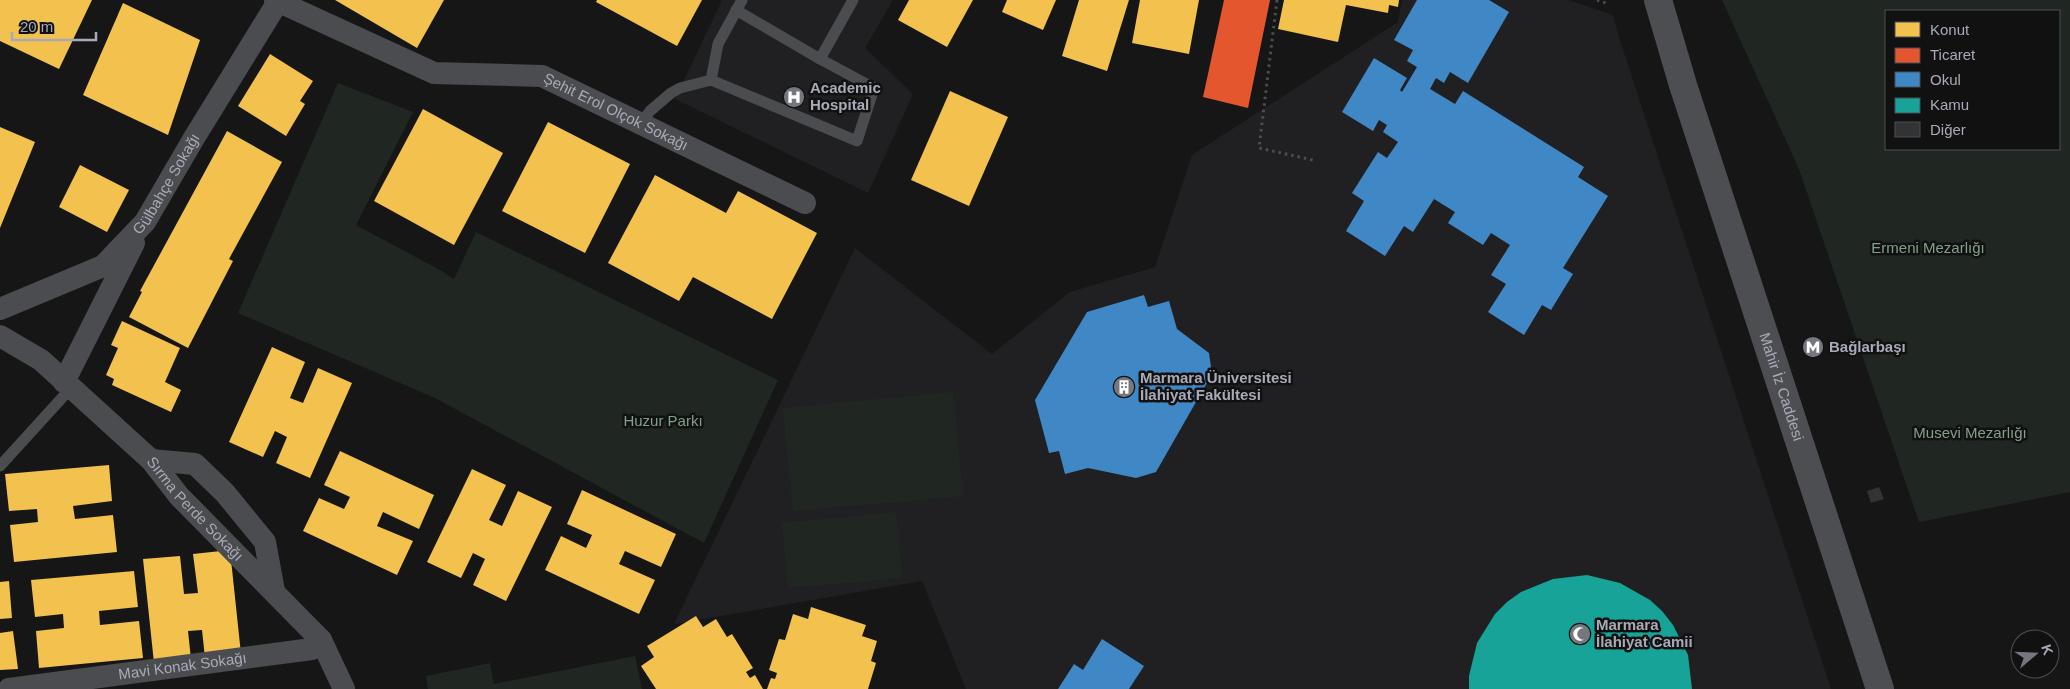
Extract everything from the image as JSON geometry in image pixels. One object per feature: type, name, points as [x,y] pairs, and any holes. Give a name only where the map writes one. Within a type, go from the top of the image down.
[{"type":"main road","points":[[1638,0],[1645,9],[1683,85]]},
{"type":"main road","points":[[1658,0],[1683,85]]},
{"type":"main road","name":"Mahir İz Caddesi","points":[[1683,85],[1880,689]]},
{"type":"street","name":"Şehit Erol Olçok Sokağı","points":[[278,0],[434,73],[542,76],[805,203]]},
{"type":"street","name":"Gülbahçe Sokağı","points":[[0,310],[103,266],[145,222],[278,0]]},
{"type":"street","points":[[68,385],[145,222]]},
{"type":"street","points":[[0,336],[41,360],[151,460]]},
{"type":"street","name":"Sırma Perde Sokağı","points":[[151,460],[180,496],[321,640],[344,689]]},
{"type":"street","name":"Sırma Perde Sokağı","points":[[151,460],[195,464],[226,493],[265,542],[274,591]]},
{"type":"street","name":"Mavi Konak Sokağı","points":[[9,689],[312,649],[321,640]]},
{"type":"lane","points":[[710,80],[718,44],[742,0]]},
{"type":"lane","points":[[820,59],[853,0]]},
{"type":"lane","points":[[641,123],[650,110],[671,93],[680,88],[710,80],[857,141],[874,88],[736,10]]},
{"type":"lane","points":[[0,466],[68,385]]},
{"type":"path","points":[[1278,0],[1259,148],[1313,160]]},
{"type":"path","points":[[1597,0],[1606,3],[1607,0]]},
{"type":"shaded area","name":"Academic Hospital","points":[[722,0],[893,0],[865,48],[913,94],[868,193],[675,99]]},
{"type":"shaded area","points":[[1402,0],[1568,0],[1613,15],[1831,689],[966,689],[922,581],[674,624],[855,248],[992,354],[1070,292],[1155,267],[1192,155],[1398,22]]},
{"type":"green space","name":"Ermeni Mezarlığı","points":[[1722,0],[2070,0],[2070,492],[1919,522],[1799,169]]},
{"type":"green space","name":"Huzur Parkı","points":[[338,83],[413,112],[356,225],[454,279],[476,232],[778,380],[704,543],[435,398],[238,313]]},
{"type":"green space","points":[[953,392],[963,496],[793,511],[783,408]]},
{"type":"green space","points":[[896,512],[902,578],[788,588],[782,523]]},
{"type":"green space","points":[[635,656],[642,689],[428,689],[426,676],[490,663],[494,684]]},
{"type":"building: Konut","points":[[0,0],[92,0],[59,69],[0,41]]},
{"type":"building: Konut","points":[[335,0],[444,0],[417,48]]},
{"type":"building: Konut","points":[[597,0],[702,0],[677,46],[596,2]]},
{"type":"building: Konut","points":[[909,0],[973,0],[947,47],[898,20]]},
{"type":"building: Konut","points":[[1007,0],[1056,0],[1043,30],[1002,12]]},
{"type":"building: Konut","points":[[1079,0],[1129,0],[1107,71],[1062,56]]},
{"type":"building: Konut","points":[[1140,0],[1199,0],[1189,54],[1132,43]]},
{"type":"building: Konut","points":[[1284,0],[1399,0],[1398,7],[1389,5],[1388,13],[1346,5],[1338,42],[1278,29]]},
{"type":"building: Konut","points":[[123,3],[200,40],[168,135],[83,95]]},
{"type":"building: Konut","points":[[270,54],[313,81],[300,101],[305,104],[286,136],[238,106]]},
{"type":"building: Konut","points":[[950,91],[1008,117],[969,206],[911,180]]},
{"type":"building: Konut","points":[[423,109],[503,153],[454,245],[374,201]]},
{"type":"building: Konut","points":[[548,122],[630,164],[585,253],[502,211]]},
{"type":"building: Konut","points":[[0,127],[35,142],[0,228]]},
{"type":"building: Konut","points":[[227,131],[282,162],[229,259],[233,261],[188,348],[129,317],[142,292],[140,291]]},
{"type":"building: Konut","points":[[80,165],[129,190],[107,232],[59,207]]},
{"type":"building: Konut","points":[[655,175],[726,213],[738,191],[817,233],[772,319],[693,277],[679,301],[608,263]]},
{"type":"building: Konut","points":[[122,321],[180,348],[165,382],[181,390],[171,412],[112,385],[114,379],[106,375],[118,348],[111,345]]},
{"type":"building: Konut","points":[[272,347],[305,362],[290,398],[303,403],[318,368],[352,383],[310,478],[276,463],[287,437],[275,431],[263,457],[229,442]]},
{"type":"building: Konut","points":[[340,451],[434,495],[419,529],[383,512],[377,526],[413,541],[397,575],[303,531],[319,498],[344,509],[350,497],[324,485]]},
{"type":"building: Konut","points":[[109,465],[112,501],[73,506],[75,519],[113,515],[117,552],[14,562],[10,525],[38,522],[37,509],[9,511],[5,474]]},
{"type":"building: Konut","points":[[472,469],[506,485],[489,520],[502,526],[518,491],[552,507],[506,601],[473,585],[485,559],[473,553],[461,578],[427,562]]},
{"type":"building: Konut","points":[[582,490],[676,534],[661,567],[625,551],[619,564],[655,580],[639,614],[545,570],[561,536],[586,548],[592,535],[567,524]]},
{"type":"building: Konut","points":[[230,550],[241,654],[205,658],[202,630],[188,631],[191,659],[154,663],[143,559],[180,556],[184,594],[198,593],[193,554]]},
{"type":"building: Konut","points":[[134,571],[138,607],[99,611],[100,625],[139,621],[143,658],[39,668],[36,631],[64,628],[63,614],[35,617],[31,580]]},
{"type":"building: Konut","points":[[9,581],[12,618],[0,619],[0,582]]},
{"type":"building: Konut","points":[[811,607],[866,625],[862,636],[877,641],[871,661],[876,663],[868,689],[767,689],[771,678],[775,679],[777,673],[769,670],[779,639],[785,640],[793,614],[808,619]]},
{"type":"building: Konut","points":[[696,616],[703,627],[716,619],[727,637],[732,634],[753,668],[746,672],[750,678],[755,675],[763,689],[656,689],[641,666],[654,657],[647,646]]},
{"type":"building: Konut","points":[[13,631],[18,669],[0,670],[0,633]]},
{"type":"building: Ticaret","points":[[1224,0],[1270,0],[1248,108],[1203,97]]},
{"type":"building: Okul","points":[[1417,0],[1489,0],[1509,12],[1468,83],[1450,72],[1444,83],[1436,78],[1430,89],[1455,104],[1463,91],[1584,167],[1578,177],[1608,196],[1563,268],[1573,274],[1551,310],[1542,305],[1524,335],[1488,312],[1506,284],[1491,275],[1510,245],[1491,233],[1483,245],[1448,223],[1455,212],[1434,199],[1413,232],[1404,226],[1385,256],[1346,231],[1364,201],[1352,193],[1378,152],[1387,158],[1398,142],[1383,132],[1387,125],[1379,120],[1373,131],[1342,112],[1374,58],[1407,78],[1400,90],[1402,92],[1417,67],[1407,61],[1413,50],[1394,40]]},
{"type":"building: Okul","name":"Marmara Üniversitesi İlahiyat Fakültesi","points":[[1144,295],[1148,307],[1169,301],[1177,329],[1209,353],[1212,374],[1156,472],[1136,478],[1088,468],[1065,474],[1059,451],[1049,453],[1035,400],[1087,312]]},
{"type":"building: Okul","points":[[1102,639],[1144,666],[1129,689],[1058,689],[1074,664],[1083,670]]},
{"type":"building: Kamu","name":"Marmara İlahiyat Camii","points":[[1587,575],[1620,583],[1650,600],[1662,611],[1673,625],[1688,655],[1692,689],[1469,689],[1469,676],[1477,643],[1495,614],[1507,602],[1521,592],[1553,579]]},
{"type":"building: Diğer","points":[[1879,487],[1884,499],[1871,503],[1867,491]]},
{"type":"place","name":"Academic Hospital","points":[[794,97]]},
{"type":"place","name":"Bağlarbaşı","points":[[1813,347]]},
{"type":"place","name":"Marmara Üniversitesi İlahiyat Fakültesi","points":[[1124,387]]},
{"type":"place","name":"Marmara İlahiyat Camii","points":[[1580,634]]},
{"type":"park label","name":"Musevi Mezarlığı","points":[[1970,433]]}]
